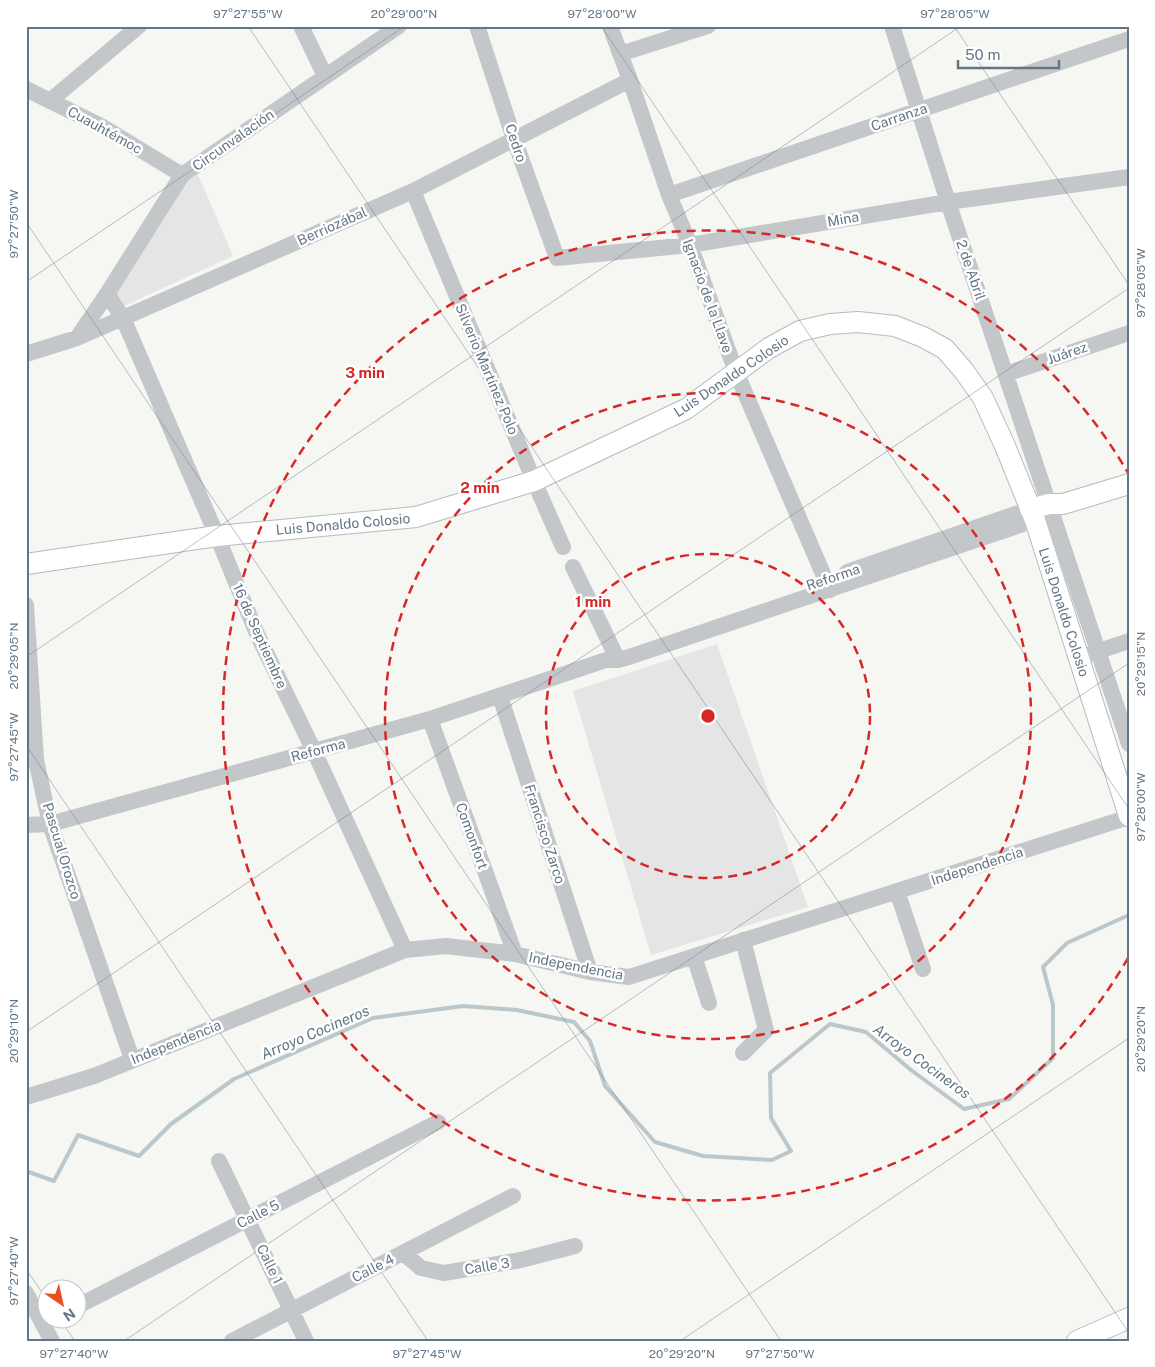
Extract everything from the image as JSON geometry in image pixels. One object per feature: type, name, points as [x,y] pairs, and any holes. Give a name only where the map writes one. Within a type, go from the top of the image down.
[{"type":"main road","name":"Luis Donaldo Colosio","points":[[26,564],[217,536],[416,518],[534,481],[686,409],[770,348],[800,331],[830,324],[858,322],[895,326],[923,337],[944,349],[964,371],[983,398],[1005,446],[1046,510],[1078,658],[1129,817]]},
{"type":"main road","name":"Reforma","points":[[1046,510],[1129,484]]},
{"type":"main road","points":[[1077,1341],[1129,1318]]},
{"type":"street","points":[[301,26],[324,76]]},
{"type":"street","name":"Circunvalación","points":[[77,338],[182,175],[399,26]]},
{"type":"street","name":"Cedro","points":[[478,26],[514,139],[557,258]]},
{"type":"street","name":"Ignacio de la Llave","points":[[610,26],[669,195],[690,245],[736,372],[828,585]]},
{"type":"street","points":[[620,54],[708,26]]},
{"type":"street","name":"2 de Abril","points":[[892,26],[948,202],[1006,374],[1046,510]]},
{"type":"street","points":[[51,100],[134,28]]},
{"type":"street","name":"Carranza","points":[[669,195],[1129,39]]},
{"type":"street","name":"Berriozábal","points":[[26,354],[77,338],[413,191],[630,80]]},
{"type":"street","name":"Cuauhtémoc","points":[[26,89],[103,127],[182,175]]},
{"type":"street","name":"Mina","points":[[557,258],[690,245],[948,202],[1129,177]]},
{"type":"street","name":"Silverio Martínez Polo","points":[[413,191],[563,547]]},
{"type":"street","points":[[107,294],[123,318]]},
{"type":"street","name":"16 de Septiembre","points":[[123,318],[257,634],[314,751],[405,950]]},
{"type":"street","name":"Juárez","points":[[1006,374],[1129,333]]},
{"type":"street","name":"Reforma","points":[[26,826],[50,824],[430,719],[1046,510]]},
{"type":"street","name":"Luis Donaldo Colosio","points":[[1046,510],[1099,651],[1129,744]]},
{"type":"street","points":[[573,567],[613,658]]},
{"type":"street","name":"Pascual Orozco","points":[[26,605],[36,760],[50,824],[132,1060]]},
{"type":"street","points":[[1078,658],[1129,641]]},
{"type":"street","name":"Francisco Zarco","points":[[500,696],[590,972]]},
{"type":"street","name":"Comonfort","points":[[430,719],[515,954]]},
{"type":"street","name":"Independencia","points":[[26,1097],[94,1076],[405,950],[446,946],[515,954],[590,972],[629,977],[1129,817]]},
{"type":"street","points":[[897,891],[923,969]]},
{"type":"street","points":[[743,940],[766,1030],[743,1053]]},
{"type":"street","points":[[694,956],[709,1003]]},
{"type":"street","name":"Calle 5","points":[[88,1301],[438,1122]]},
{"type":"street","name":"Calle 1","points":[[219,1161],[306,1341]]},
{"type":"street","name":"Calle 4","points":[[232,1341],[513,1196]]},
{"type":"street","name":"Calle 3","points":[[403,1253],[421,1268],[444,1273],[521,1260],[575,1246]]},
{"type":"street","points":[[26,1292],[38,1309]]},
{"type":"shaded area","points":[[196,170],[233,256],[122,307],[113,288],[184,178]]},
{"type":"shaded area","points":[[717,644],[808,907],[651,955],[573,691]]},
{"type":"waterway","name":"Arroyo Cocineros","points":[[26,1171],[54,1181],[78,1135],[139,1156],[171,1124],[234,1079],[373,1018],[463,1006],[517,1010],[574,1022],[590,1041],[605,1086],[655,1142],[703,1156],[772,1160],[791,1151],[771,1118],[770,1073],[830,1024],[866,1032],[911,1070],[964,1109],[1009,1099],[1053,1058],[1053,1005],[1043,967],[1067,943],[1129,915]]}]
